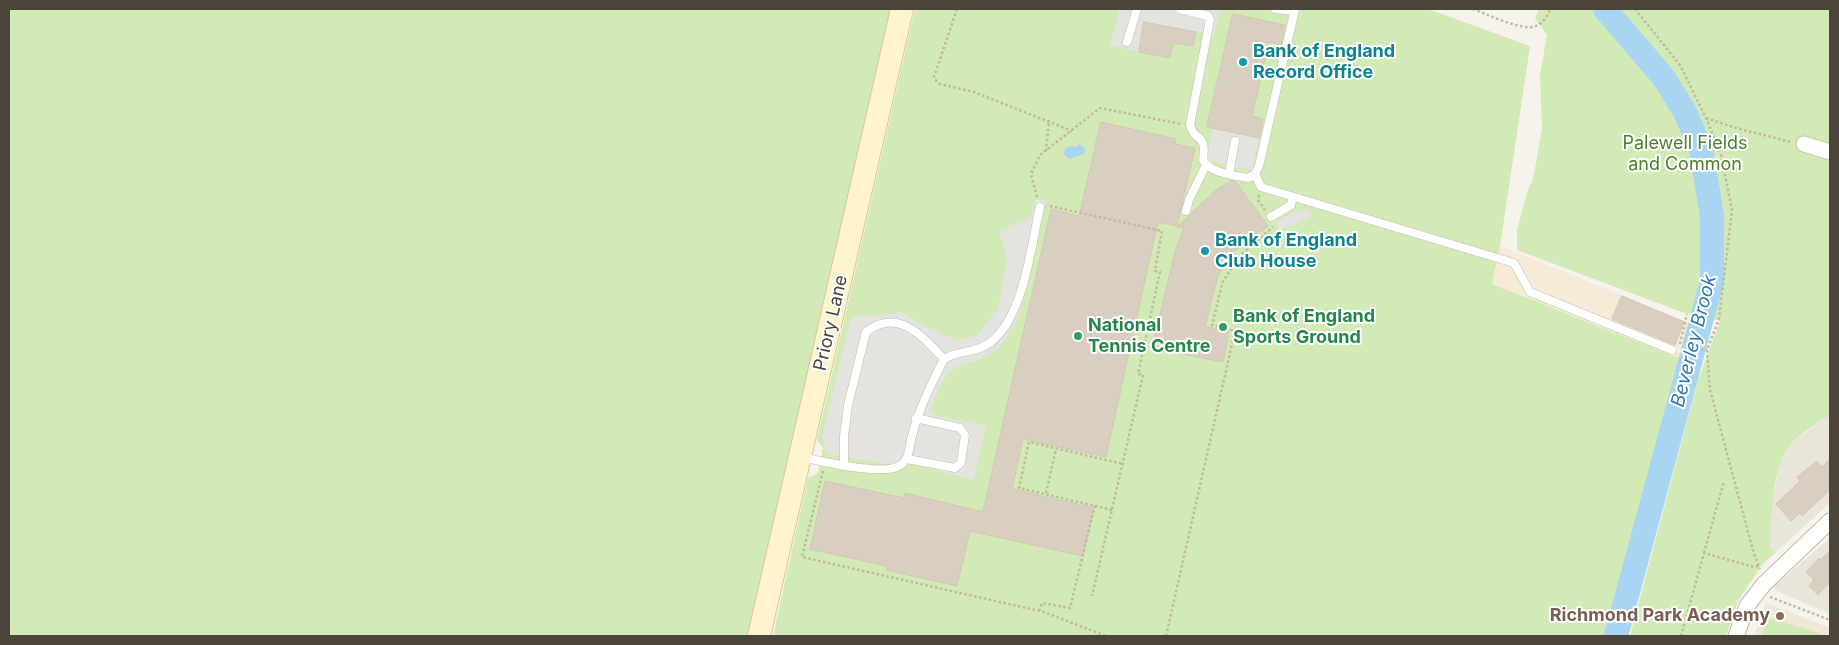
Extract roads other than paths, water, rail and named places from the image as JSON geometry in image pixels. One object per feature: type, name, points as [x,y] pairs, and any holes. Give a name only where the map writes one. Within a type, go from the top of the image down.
[{"type":"street","name":"Priory Lane","points":[[759,636],[902,9]]},
{"type":"street","points":[[1804,144],[1830,152]]},
{"type":"street","points":[[1736,636],[1747,606],[1764,584],[1830,521]]},
{"type":"lane","points":[[1127,42],[1137,9]]},
{"type":"lane","points":[[1180,9],[1208,16],[1210,20],[1190,126],[1193,133],[1203,141],[1205,147],[1203,160],[1206,165],[1219,172],[1248,178],[1255,174],[1259,166],[1295,10],[1275,9]]},
{"type":"lane","points":[[1228,174],[1235,141]]},
{"type":"lane","points":[[1186,211],[1189,200],[1206,165]]},
{"type":"lane","points":[[1255,174],[1261,187],[1514,263],[1530,292],[1675,350]]},
{"type":"lane","points":[[1270,217],[1291,204],[1293,197]]},
{"type":"lane","points":[[800,456],[844,466],[885,469],[899,466],[907,459],[916,418],[944,358],[953,354],[973,351],[992,342],[1012,314],[1022,291],[1040,207]]},
{"type":"lane","points":[[844,466],[844,436],[848,405],[866,332],[875,325],[892,322],[907,325],[944,358]]},
{"type":"lane","points":[[907,459],[954,468],[961,463],[965,435],[960,428],[916,418]]},
{"type":"water","points":[[1080,144],[1085,148],[1084,154],[1069,159],[1064,154],[1065,149],[1070,146],[1076,147]]},
{"type":"waterway","name":"Beverley Brook","points":[[1605,9],[1664,78],[1685,112],[1701,149],[1712,216],[1712,281],[1616,636]]},
{"type":"place","name":"Bank of England Record Office","points":[[1243,62]]},
{"type":"place","name":"Bank of England Club House","points":[[1205,251]]},
{"type":"place","name":"Bank of England Sports Ground","points":[[1223,327]]},
{"type":"place","name":"National Tennis Centre","points":[[1078,336]]},
{"type":"place","name":"Richmond Park Academy","points":[[1780,616]]},
{"type":"park label","name":"Palewell Fields and Common","points":[[1685,154]]}]
